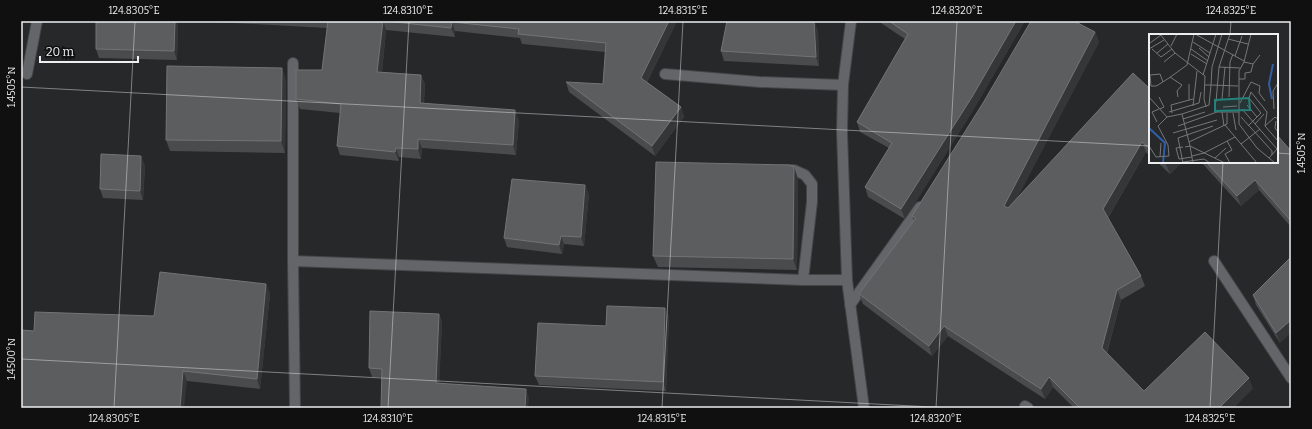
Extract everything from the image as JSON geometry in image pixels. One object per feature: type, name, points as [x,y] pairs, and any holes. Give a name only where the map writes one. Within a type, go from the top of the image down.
[{"type":"street","points":[[27,74],[37,21]]},
{"type":"street","points":[[851,21],[843,85],[842,132],[847,280],[864,408]]},
{"type":"street","points":[[293,63],[295,408]]},
{"type":"street","points":[[665,74],[760,82],[843,85]]},
{"type":"street","points":[[771,169],[794,170],[806,175],[812,184],[812,202],[803,280]]},
{"type":"street","points":[[850,305],[912,220],[924,201]]},
{"type":"street","points":[[293,261],[803,280],[847,280]]},
{"type":"street","points":[[1214,261],[1291,378]]},
{"type":"building","points":[[96,21],[175,21],[174,51],[96,49]]},
{"type":"building","points":[[328,21],[383,21],[377,72],[421,75],[420,103],[515,110],[513,145],[418,139],[418,149],[396,148],[395,152],[337,146],[341,104],[296,99],[296,70],[322,70]]},
{"type":"building","points":[[385,21],[669,21],[641,78],[681,107],[652,146],[566,82],[603,84],[606,43],[518,34],[519,29],[452,22],[451,28]]},
{"type":"building","points":[[727,21],[814,21],[816,57],[721,51]]},
{"type":"building","points":[[889,21],[1016,21],[972,97],[901,209],[865,187],[892,143],[857,122],[908,34]]},
{"type":"building","points":[[1031,21],[1074,21],[1095,32],[1004,206],[1008,208],[1133,73],[1149,88],[1149,148],[1142,142],[1103,209],[1141,276],[1117,290],[1102,348],[1144,391],[1205,332],[1249,378],[1219,408],[1080,408],[1049,377],[1041,389],[944,326],[929,346],[859,294],[916,218],[912,216],[983,103]]},
{"type":"building","points":[[167,66],[282,68],[281,141],[166,140]]},
{"type":"building","points":[[1278,136],[1291,151],[1291,221],[1255,180],[1237,196],[1207,163],[1278,163]]},
{"type":"building","points":[[101,154],[141,156],[140,191],[100,189]]},
{"type":"building","points":[[656,162],[789,165],[794,167],[793,259],[653,256]]},
{"type":"building","points":[[512,179],[585,185],[581,237],[561,236],[559,245],[504,238]]},
{"type":"building","points":[[1291,257],[1291,320],[1276,333],[1253,295]]},
{"type":"building","points":[[160,272],[266,284],[257,379],[183,371],[180,408],[21,408],[21,330],[34,331],[35,312],[154,316]]},
{"type":"building","points":[[607,306],[665,308],[663,382],[535,376],[538,323],[606,326]]},
{"type":"building","points":[[370,311],[439,314],[436,383],[526,389],[525,408],[381,408],[382,369],[369,368]]}]
